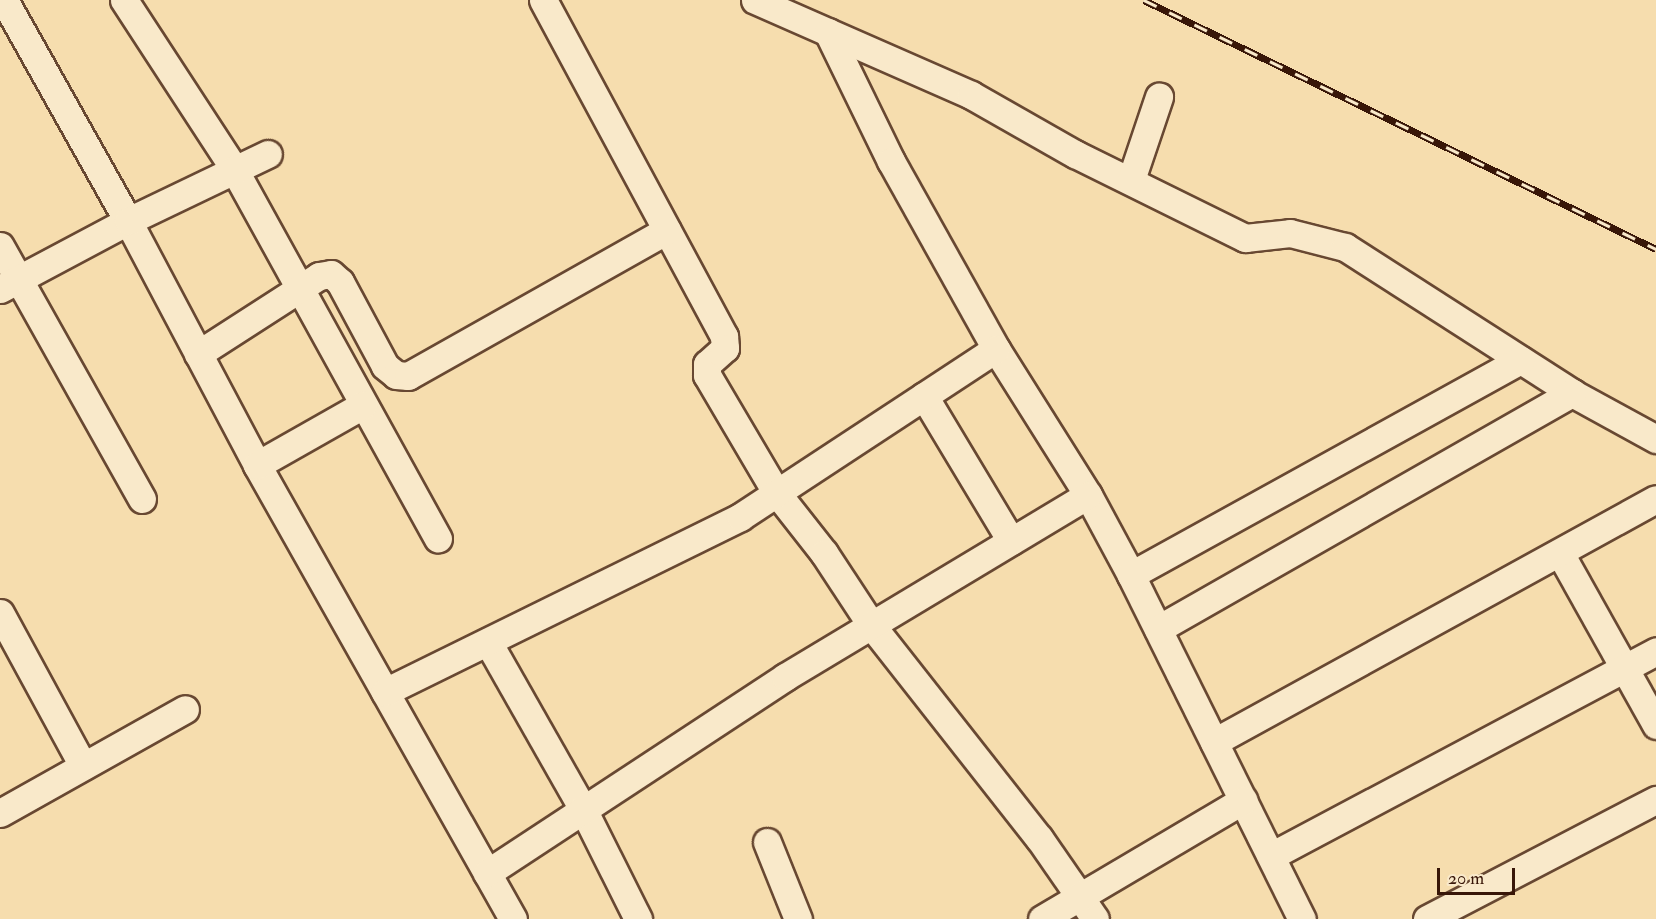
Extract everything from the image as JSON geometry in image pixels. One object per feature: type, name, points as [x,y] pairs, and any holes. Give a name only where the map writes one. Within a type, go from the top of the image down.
[{"type":"street","points":[[4,0],[128,221],[258,465],[513,919]]},
{"type":"street","points":[[124,0],[234,169],[299,291],[438,538]]},
{"type":"street","points":[[543,0],[724,336],[725,348],[706,364],[707,375],[776,492],[824,553],[872,626],[1080,896],[1095,919]]},
{"type":"street","points":[[755,0],[971,95],[1076,154],[1245,238],[1290,233],[1345,248],[1572,393],[1656,439]]},
{"type":"street","points":[[828,32],[891,161],[996,349],[1088,495],[1131,575],[1302,919]]},
{"type":"street","points":[[1131,180],[1159,97]]},
{"type":"street","points":[[9,284],[128,221],[268,154]]},
{"type":"street","points":[[198,354],[319,276],[331,274],[340,282],[385,366],[396,375],[408,376],[667,230]]},
{"type":"street","points":[[0,246],[9,284],[142,499]]},
{"type":"street","points":[[384,692],[740,517],[996,349]]},
{"type":"street","points":[[1131,575],[1521,360]]},
{"type":"street","points":[[1158,629],[1572,393]]},
{"type":"street","points":[[924,396],[1011,541]]},
{"type":"street","points":[[258,465],[363,405]]},
{"type":"street","points":[[487,873],[785,677],[1088,495]]},
{"type":"street","points":[[1214,742],[1656,499]]},
{"type":"street","points":[[1560,553],[1622,670],[1656,725]]},
{"type":"street","points":[[0,613],[83,766]]},
{"type":"street","points":[[488,642],[583,809],[638,919]]},
{"type":"street","points":[[1271,856],[1656,651]]},
{"type":"street","points":[[0,813],[185,709]]},
{"type":"street","points":[[1042,919],[1243,800]]},
{"type":"street","points":[[1427,919],[1656,800]]},
{"type":"street","points":[[767,842],[798,919]]},
{"type":"railway","points":[[1144,0],[1656,249]]}]
